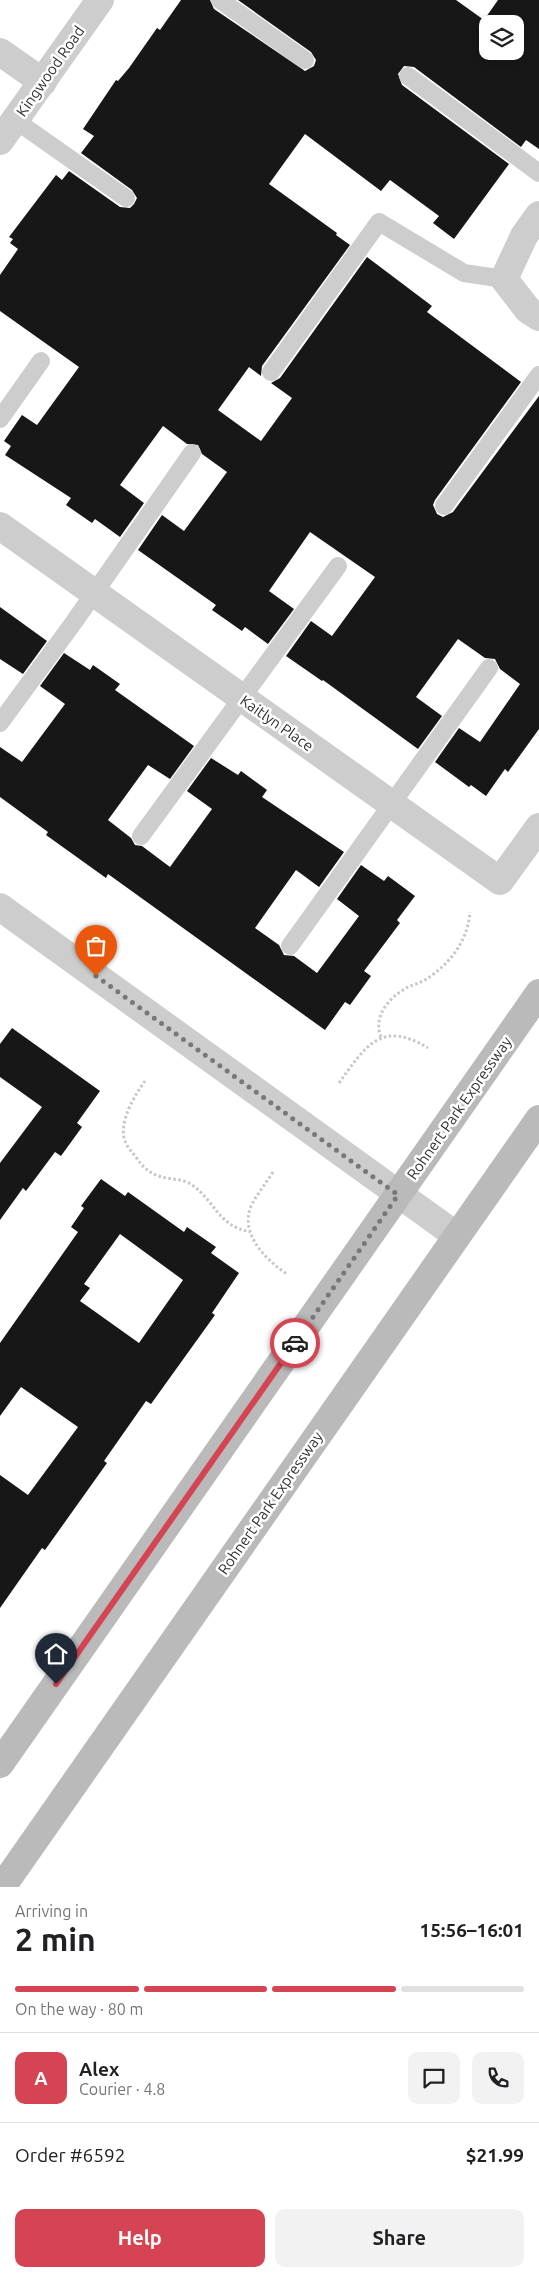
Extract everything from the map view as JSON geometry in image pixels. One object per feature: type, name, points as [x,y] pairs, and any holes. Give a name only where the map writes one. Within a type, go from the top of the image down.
[{"type":"main road","name":"Rohnert Park Expressway","points":[[0,1764],[539,993]]},
{"type":"main road","name":"Rohnert Park Expressway","points":[[2,1887],[539,1119]]},
{"type":"street","name":"Kingwood Road","points":[[8,130],[100,0]]},
{"type":"street","points":[[0,52],[43,82]]},
{"type":"street","points":[[539,215],[524,236],[504,280],[528,310],[539,317]]},
{"type":"street","name":"Kaitlyn Place","points":[[0,526],[500,881],[539,827]]},
{"type":"street","points":[[0,907],[457,1236]]},
{"type":"lane","points":[[220,0],[305,60]]},
{"type":"lane","points":[[408,76],[539,173]]},
{"type":"lane","points":[[8,130],[126,198]]},
{"type":"lane","points":[[271,372],[379,222],[464,273],[504,280]]},
{"type":"lane","points":[[0,419],[41,361]]},
{"type":"lane","points":[[444,506],[539,375]]},
{"type":"lane","points":[[0,723],[94,594],[192,453]]},
{"type":"lane","points":[[141,836],[338,566]]},
{"type":"lane","points":[[290,946],[390,803],[489,668]]},
{"type":"path","points":[[381,1038],[378,1029],[379,1018],[386,1006],[405,989],[424,980],[450,959],[466,932],[470,912]]},
{"type":"path","points":[[340,1083],[368,1045],[381,1038],[390,1035],[403,1037],[428,1048]]},
{"type":"path","points":[[145,1081],[134,1096],[124,1125],[125,1140],[132,1152],[140,1163],[158,1176],[190,1183],[202,1192],[219,1216],[229,1225],[250,1232]]},
{"type":"path","points":[[273,1172],[251,1206],[250,1232],[262,1254],[287,1274]]},
{"type":"building","points":[[181,0],[210,0],[214,9],[305,71],[314,66],[316,60],[311,52],[238,0],[456,0],[479,16],[479,60],[524,60],[524,15],[488,15],[498,0],[539,0],[539,149],[526,140],[521,147],[414,67],[404,66],[398,74],[402,85],[509,164],[454,239],[433,223],[439,216],[390,180],[381,191],[305,134],[269,184],[337,233],[336,235],[350,245],[262,366],[261,376],[249,367],[218,410],[261,441],[292,398],[271,383],[280,378],[367,257],[432,306],[427,312],[521,382],[435,500],[433,505],[437,514],[443,517],[453,512],[539,396],[539,729],[508,772],[505,769],[486,796],[471,785],[469,787],[435,762],[459,728],[480,742],[520,684],[500,669],[495,659],[485,658],[458,639],[416,697],[442,716],[418,749],[323,680],[286,656],[311,621],[332,636],[375,577],[310,532],[269,591],[294,609],[268,644],[245,627],[242,631],[212,610],[216,605],[138,550],[162,515],[184,531],[227,472],[202,454],[198,445],[187,444],[163,426],[120,485],[144,503],[120,537],[95,519],[92,523],[66,505],[71,498],[5,455],[11,446],[4,441],[22,415],[37,425],[79,367],[0,311],[0,275],[18,249],[10,243],[13,239],[9,237],[56,175],[62,180],[69,171],[120,207],[130,208],[134,204],[137,198],[132,190],[81,153],[94,136],[83,129],[116,80],[118,81],[129,68],[157,28],[160,30]]},
{"type":"building","points":[[0,607],[47,641],[23,674],[0,659]]},
{"type":"building","points":[[64,653],[90,670],[93,665],[120,684],[115,690],[194,746],[170,779],[148,765],[108,820],[131,838],[135,845],[142,846],[170,867],[212,809],[187,791],[211,758],[238,775],[241,771],[267,790],[262,797],[344,852],[319,887],[296,870],[255,928],[279,945],[284,955],[294,956],[317,973],[359,916],[337,899],[361,865],[384,881],[388,876],[415,896],[397,920],[400,923],[364,971],[371,976],[350,1005],[345,1002],[325,1030],[108,874],[106,878],[46,835],[48,832],[0,797],[0,747],[22,762],[65,704],[40,686]]},
{"type":"building","points":[[12,1028],[100,1091],[77,1123],[82,1127],[61,1156],[55,1152],[26,1191],[23,1188],[0,1220],[0,1163],[42,1107],[0,1077],[0,1044]]},
{"type":"building","points":[[101,1179],[125,1196],[128,1192],[184,1232],[187,1227],[216,1247],[211,1253],[239,1273],[212,1313],[215,1315],[151,1404],[146,1401],[104,1461],[107,1463],[45,1550],[42,1548],[0,1608],[0,1475],[28,1495],[78,1427],[21,1387],[0,1416],[0,1343],[78,1232],[71,1227],[84,1208],[81,1206]],"holes":[[[120,1234],[183,1280],[139,1343],[80,1301],[90,1288],[84,1284]]]},
{"type":"way so far","points":[[96,976],[398,1195],[295,1343]]},
{"type":"route","points":[[56,1684],[295,1343]]}]
